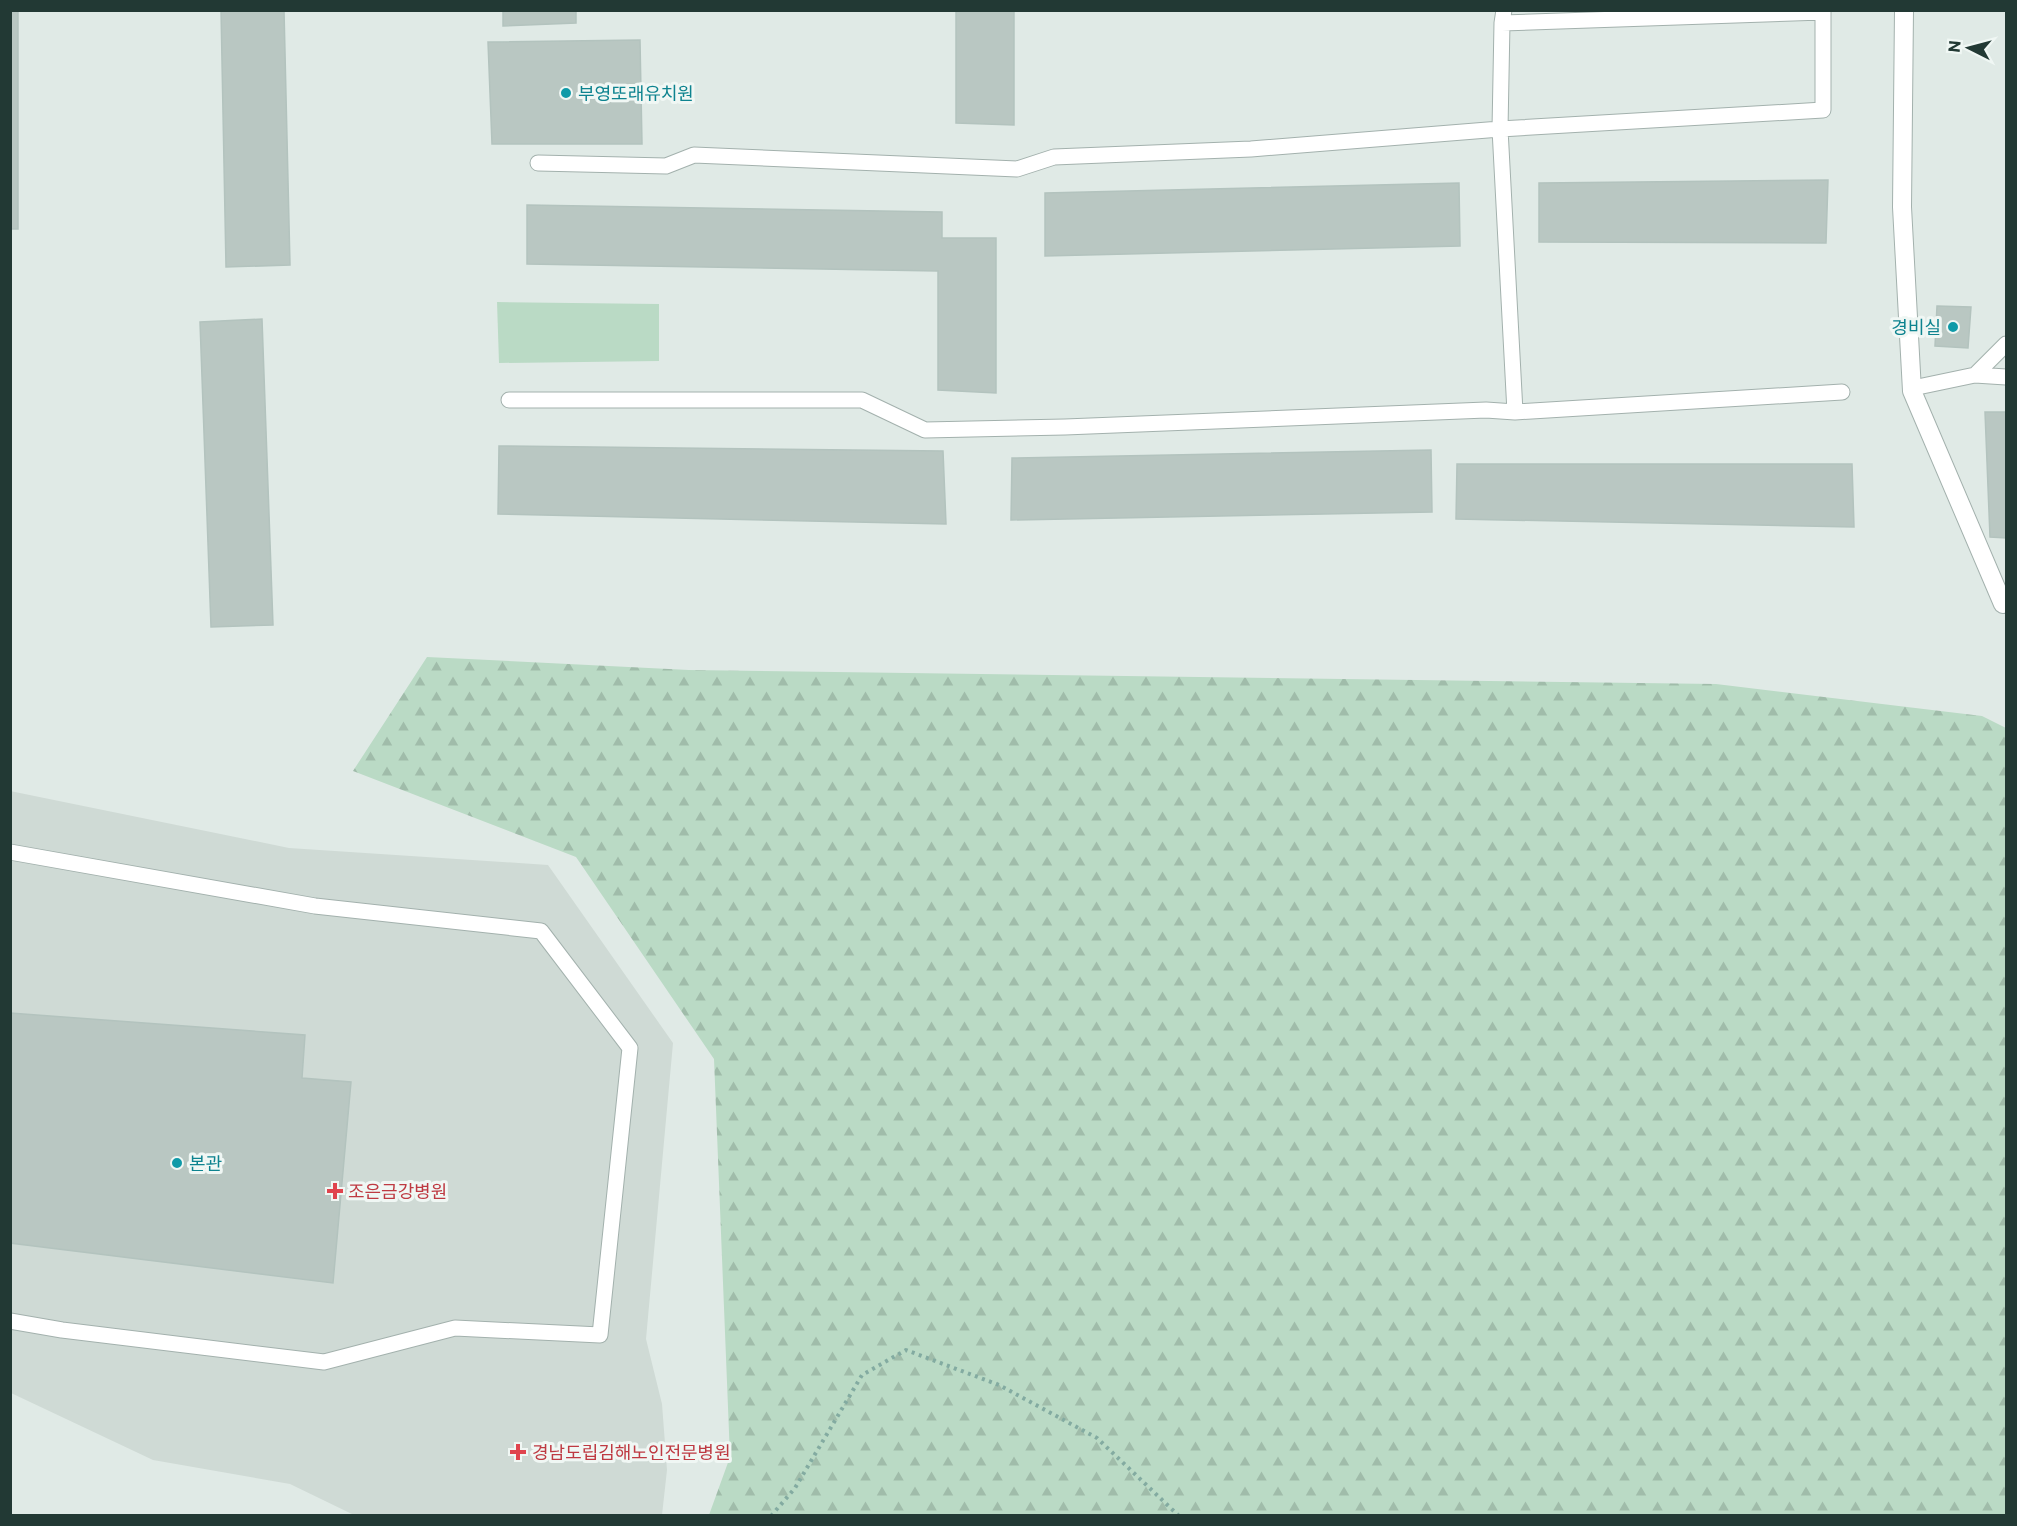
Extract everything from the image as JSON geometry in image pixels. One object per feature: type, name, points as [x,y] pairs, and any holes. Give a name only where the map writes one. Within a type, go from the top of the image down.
[{"type":"street","points":[[1904,10],[1902,207],[1912,391],[2003,604]]},
{"type":"lane","points":[[538,163],[666,166],[694,155],[1017,169],[1054,157],[1251,149],[1500,129],[1823,110],[1823,12],[1503,17],[1500,129],[1515,412]]},
{"type":"lane","points":[[1975,375],[2007,344]]},
{"type":"lane","points":[[1913,388],[1975,375],[2007,376]]},
{"type":"lane","points":[[509,400],[862,400],[925,430],[1065,427],[1486,410],[1515,412],[1842,392]]},
{"type":"lane","points":[[10,852],[315,906],[541,931],[630,1048],[600,1335],[455,1328],[324,1362],[62,1330],[10,1321]]},
{"type":"path","points":[[771,1515],[795,1488],[862,1375],[906,1350],[999,1385],[1097,1438],[1179,1515]]},
{"type":"shaded area","name":"조은금강병원","points":[[10,791],[289,848],[548,865],[673,1043],[646,1339],[662,1404],[667,1470],[662,1515],[354,1515],[290,1484],[153,1460],[11,1393]]},
{"type":"green space","points":[[497,302],[659,304],[659,361],[499,363]]},
{"type":"green space","points":[[427,657],[689,670],[1716,684],[1982,716],[2006,728],[2006,1515],[709,1515],[730,1457],[714,1059],[576,857],[353,771]]},
{"type":"building","points":[[10,10],[18,10],[18,229],[10,229]]},
{"type":"building","points":[[221,10],[284,10],[290,265],[226,267]]},
{"type":"building","points":[[503,10],[576,10],[576,23],[503,26]]},
{"type":"building","points":[[956,10],[1014,10],[1014,125],[956,123]]},
{"type":"building","name":"부영또래유치원","points":[[640,40],[642,144],[492,144],[488,42]]},
{"type":"building","points":[[1828,180],[1826,243],[1539,242],[1539,183]]},
{"type":"building","points":[[1459,183],[1460,246],[1045,256],[1045,193]]},
{"type":"building","points":[[527,205],[942,212],[942,238],[996,238],[996,393],[938,390],[938,271],[527,264]]},
{"type":"building","name":"경비실","points":[[1937,306],[1971,307],[1968,348],[1935,346]]},
{"type":"building","points":[[262,319],[273,625],[211,627],[200,322]]},
{"type":"building","points":[[1985,412],[2006,412],[2006,538],[1990,537]]},
{"type":"building","points":[[499,446],[943,451],[946,524],[498,514]]},
{"type":"building","points":[[1431,450],[1432,512],[1011,520],[1012,458]]},
{"type":"building","points":[[1457,464],[1852,464],[1854,527],[1456,519]]},
{"type":"building","name":"본관","points":[[10,1013],[305,1035],[302,1078],[351,1082],[333,1283],[10,1243]]},
{"type":"place","name":"부영또래유치원","points":[[566,93]]},
{"type":"place","name":"경비실","points":[[1953,327]]},
{"type":"place","name":"본관","points":[[177,1163]]},
{"type":"place","name":"조은금강병원","points":[[335,1191]]},
{"type":"place","name":"경남도립김해노인전문병원","points":[[518,1452]]}]
